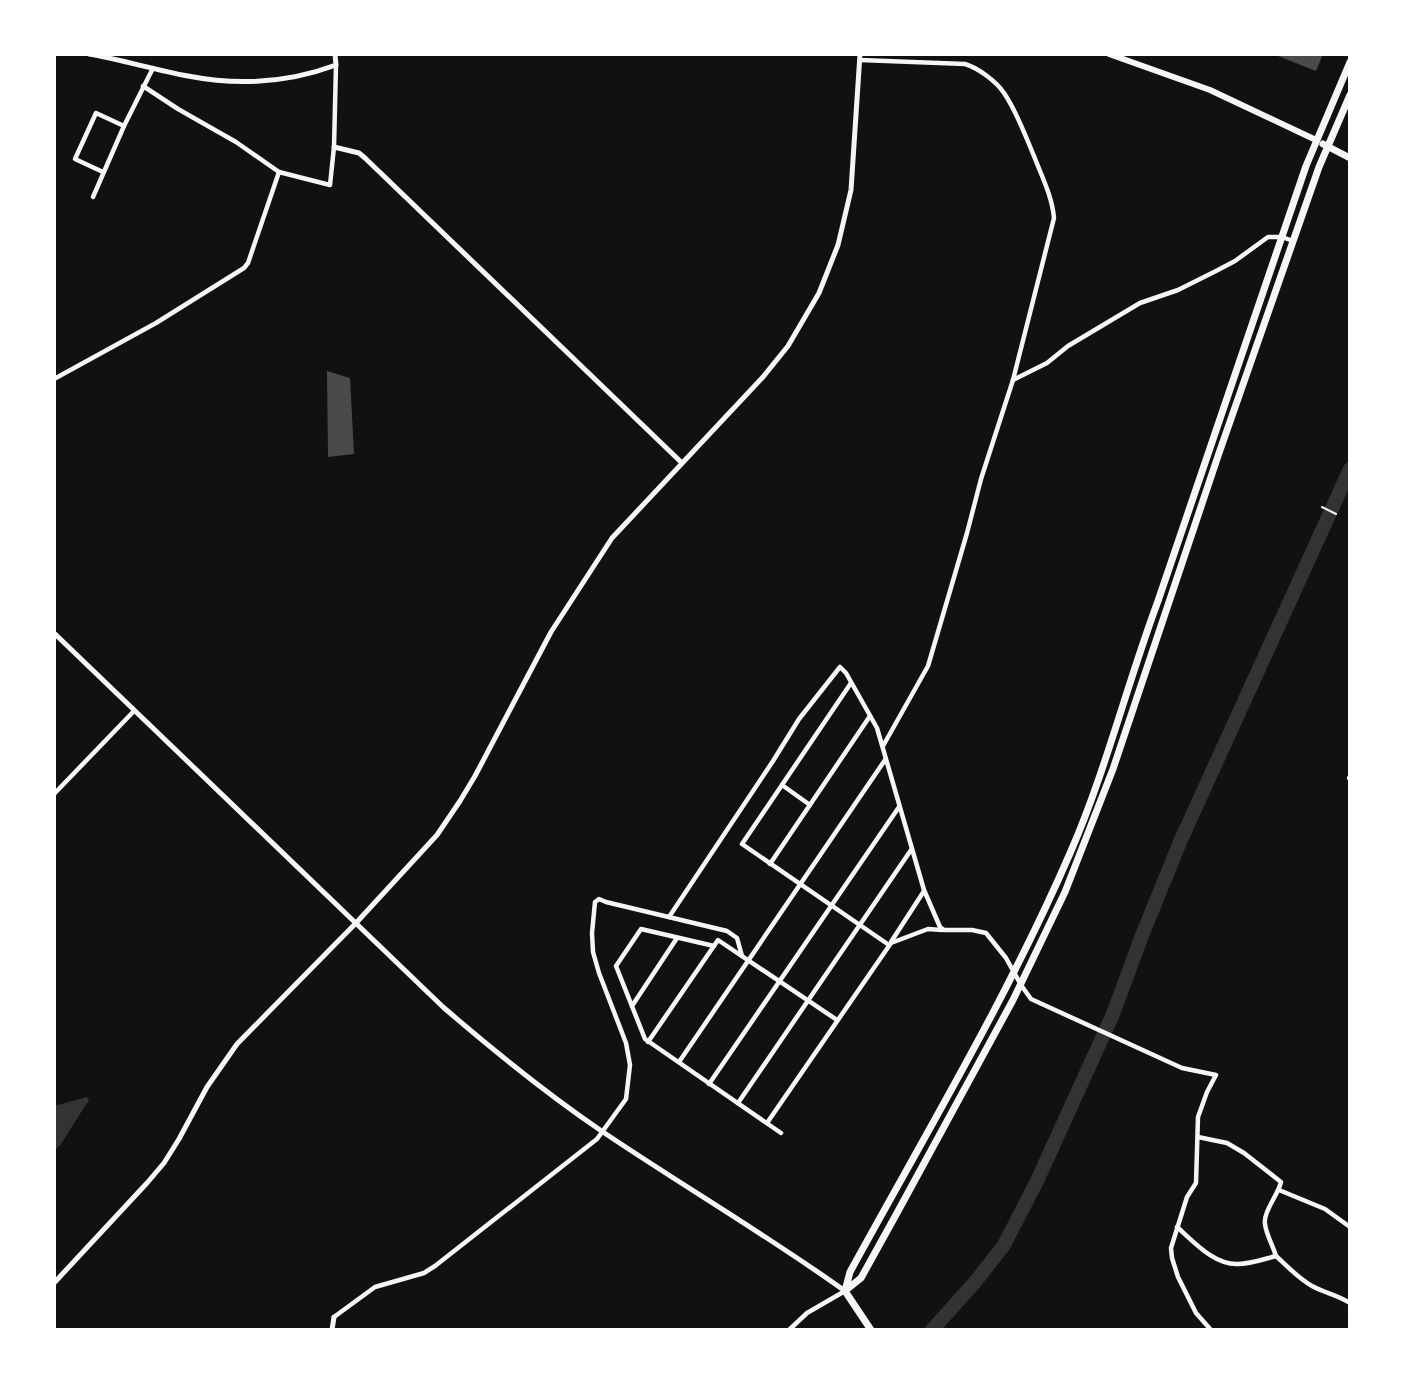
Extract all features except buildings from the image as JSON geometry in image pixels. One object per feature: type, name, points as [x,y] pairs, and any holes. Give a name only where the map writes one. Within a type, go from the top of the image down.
[{"type":"main road","points":[[1109,54],[1210,90],[1350,158]]},
{"type":"main road","points":[[871,1330],[845,1291],[850,1272],[1014,973],[1072,848],[1097,783],[1282,237],[1317,141],[1350,62]]},
{"type":"main road","points":[[845,1291],[861,1278],[1021,985],[1065,892],[1113,769],[1293,241],[1327,146],[1350,95]]},
{"type":"street","points":[[89,54],[197,78],[223,81],[290,79],[314,74],[336,65]]},
{"type":"street","points":[[143,86],[236,142],[279,172],[330,185],[334,147],[335,54]]},
{"type":"street","points":[[54,1283],[163,1163],[207,1087],[237,1044],[356,923],[437,835],[470,785],[551,632],[612,538],[763,377],[788,346],[819,293],[838,244],[851,190],[860,57],[970,65],[993,81],[1003,91],[1020,123],[1053,203],[1054,218],[1013,380],[981,479],[928,666],[883,747]]},
{"type":"street","points":[[93,197],[153,68]]},
{"type":"street","points":[[103,172],[75,159],[96,113],[124,126]]},
{"type":"street","points":[[334,147],[359,153],[365,158],[682,463]]},
{"type":"street","points":[[54,379],[156,323],[244,268],[279,172]]},
{"type":"street","points":[[1013,380],[1047,363],[1068,346],[1140,303],[1178,290],[1216,271],[1268,237],[1282,237],[1293,241]]},
{"type":"street","points":[[54,633],[443,1007],[476,1035],[603,1132],[845,1291],[807,1313],[789,1330]]},
{"type":"street","points":[[669,918],[799,719],[840,667],[877,728],[924,891],[940,927],[944,930]]},
{"type":"street","points":[[852,683],[742,844],[890,944]]},
{"type":"street","points":[[54,794],[134,711]]},
{"type":"street","points":[[770,864],[870,716]]},
{"type":"street","points":[[679,1062],[886,760]]},
{"type":"street","points":[[782,785],[810,805]]},
{"type":"street","points":[[709,1084],[899,807]]},
{"type":"street","points":[[738,1103],[912,849]]},
{"type":"street","points":[[767,1123],[924,891]]},
{"type":"street","points":[[332,1330],[334,1317],[375,1287],[424,1273],[435,1266],[597,1139],[626,1099],[630,1065],[626,1043],[598,973],[593,952],[594,902],[598,899],[732,934],[738,941],[742,956]]},
{"type":"street","points":[[713,946],[641,929],[616,966],[645,1039],[781,1133]]},
{"type":"street","points":[[890,944],[928,929],[986,933],[1006,958],[1031,999],[1182,1068],[1216,1076],[1207,1091],[1198,1117],[1196,1183],[1187,1197],[1171,1248],[1178,1277],[1196,1313],[1211,1330]]},
{"type":"street","points":[[632,1006],[677,938]]},
{"type":"street","points":[[649,1042],[718,940],[837,1020]]},
{"type":"street","points":[[1198,1137],[1227,1143],[1281,1182],[1264,1222],[1276,1256],[1310,1285],[1338,1295],[1350,1303]]},
{"type":"street","points":[[1279,1190],[1325,1209],[1350,1227]]},
{"type":"street","points":[[1177,1227],[1222,1262],[1238,1264],[1276,1256]]},
{"type":"path","points":[[1322,507],[1336,514]]},
{"type":"shaded area","points":[[87,1097],[89,1101],[54,1151],[54,1106]]},
{"type":"waterway","points":[[932,1330],[1004,1245],[1037,1181],[1113,1014],[1180,842],[1350,469]]}]
